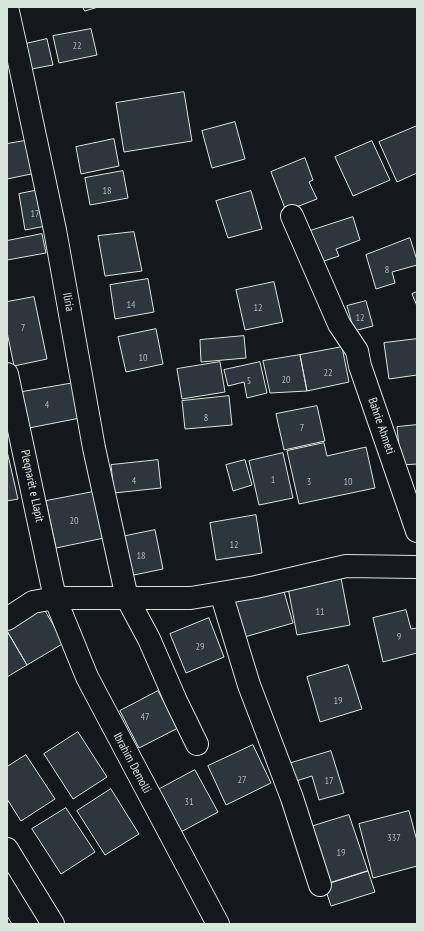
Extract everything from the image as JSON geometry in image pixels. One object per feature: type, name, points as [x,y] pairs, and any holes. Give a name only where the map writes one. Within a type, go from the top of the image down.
[{"type":"street","name":"Iliria","points":[[7,7],[20,60],[53,222],[94,448],[126,598]]},
{"type":"street","name":"Bahrie Ahmeti","points":[[292,216],[339,324],[357,350],[360,366],[417,531]]},
{"type":"street","name":"Pleqnarët e Llapit","points":[[7,374],[55,598]]},
{"type":"street","points":[[7,619],[33,602],[55,598],[191,598],[256,587],[346,566],[417,567]]},
{"type":"street","points":[[221,593],[250,685],[292,798],[320,885]]},
{"type":"street","name":"Ibrahim Demolli","points":[[55,598],[87,677],[218,924]]},
{"type":"street","points":[[126,598],[149,639],[176,701],[198,744]]},
{"type":"street","points":[[7,849],[53,924]]},
{"type":"building","points":[[83,7],[98,7],[85,11]]},
{"type":"building","points":[[91,29],[97,55],[59,63],[53,36]]},
{"type":"building","points":[[47,39],[53,65],[26,70],[21,45]]},
{"type":"building","points":[[184,92],[192,141],[124,152],[116,103]]},
{"type":"building","points":[[235,122],[245,159],[212,168],[202,131]]},
{"type":"building","points":[[417,126],[417,173],[397,182],[379,142]]},
{"type":"building","points":[[114,139],[119,166],[81,174],[76,147]]},
{"type":"building","points":[[30,140],[36,173],[7,179],[7,144]]},
{"type":"building","points":[[372,141],[390,180],[353,196],[335,157]]},
{"type":"building","points":[[305,158],[313,180],[309,182],[317,199],[286,211],[271,172]]},
{"type":"building","points":[[123,171],[128,198],[90,205],[85,178]]},
{"type":"building","points":[[39,190],[46,226],[25,230],[19,194]]},
{"type":"building","points":[[251,191],[262,229],[228,238],[216,201]]},
{"type":"building","points":[[353,217],[360,240],[336,249],[339,256],[321,262],[310,231]]},
{"type":"building","points":[[134,232],[142,271],[105,276],[98,236]]},
{"type":"building","points":[[42,234],[46,253],[7,260],[7,241]]},
{"type":"building","points":[[410,238],[417,260],[417,265],[392,272],[395,283],[376,289],[366,255]]},
{"type":"building","points":[[148,279],[154,312],[115,319],[110,285]]},
{"type":"building","points":[[274,282],[283,322],[245,330],[236,290]]},
{"type":"building","points":[[417,292],[417,306],[412,294]]},
{"type":"building","points":[[34,297],[47,359],[14,366],[7,332],[7,302]]},
{"type":"building","points":[[366,301],[373,326],[354,331],[347,306]]},
{"type":"building","points":[[156,329],[163,364],[126,372],[118,337]]},
{"type":"building","points":[[244,336],[246,358],[201,362],[200,340]]},
{"type":"building","points":[[417,339],[417,375],[389,379],[384,343]]},
{"type":"building","points":[[342,347],[349,382],[307,391],[300,355]]},
{"type":"building","points":[[300,355],[307,391],[270,393],[263,361]]},
{"type":"building","points":[[220,362],[225,392],[182,399],[177,369]]},
{"type":"building","points":[[260,362],[267,393],[247,398],[244,382],[228,386],[224,370]]},
{"type":"building","points":[[74,383],[80,418],[29,428],[22,392]]},
{"type":"building","points":[[229,396],[232,425],[185,429],[182,401]]},
{"type":"building","points":[[317,406],[325,441],[284,450],[276,414]]},
{"type":"building","points":[[417,425],[417,464],[401,465],[397,427]]},
{"type":"building","points":[[324,443],[327,456],[366,447],[375,488],[299,504],[287,451]]},
{"type":"building","points":[[7,451],[18,499],[7,501]]},
{"type":"building","points":[[283,453],[293,498],[259,505],[249,461]]},
{"type":"building","points":[[158,460],[161,488],[114,493],[111,465]]},
{"type":"building","points":[[245,460],[252,485],[233,491],[226,465]]},
{"type":"building","points":[[93,492],[104,538],[56,548],[46,501]]},
{"type":"building","points":[[256,515],[262,553],[216,560],[210,523]]},
{"type":"building","points":[[155,530],[163,569],[129,576],[121,537]]},
{"type":"building","points":[[341,578],[350,625],[297,635],[288,588]]},
{"type":"building","points":[[283,588],[293,623],[241,638],[231,602]]},
{"type":"building","points":[[41,604],[64,643],[27,665],[7,631],[7,624]]},
{"type":"building","points":[[406,610],[411,629],[417,628],[417,653],[383,662],[373,618]]},
{"type":"building","points":[[209,618],[224,657],[186,673],[170,634]]},
{"type":"building","points":[[7,631],[27,665],[7,677]]},
{"type":"building","points":[[348,665],[362,709],[320,722],[307,677]]},
{"type":"building","points":[[158,691],[178,728],[139,748],[120,711]]},
{"type":"building","points":[[78,732],[107,777],[73,799],[44,754]]},
{"type":"building","points":[[253,745],[271,783],[226,805],[208,766]]},
{"type":"building","points":[[331,751],[344,793],[319,800],[312,776],[293,782],[288,764]]},
{"type":"building","points":[[26,755],[55,799],[21,821],[7,799],[7,767]]},
{"type":"building","points":[[195,770],[218,812],[179,833],[156,791]]},
{"type":"building","points":[[111,789],[139,834],[105,855],[77,811]]},
{"type":"building","points":[[66,808],[95,852],[61,874],[32,829]]},
{"type":"building","points":[[409,811],[417,841],[417,866],[373,878],[359,824]]},
{"type":"building","points":[[349,815],[368,871],[324,885],[307,828]]},
{"type":"building","points":[[368,871],[375,892],[331,906],[324,885]]},
{"type":"building","points":[[7,916],[12,924],[7,924]]}]
